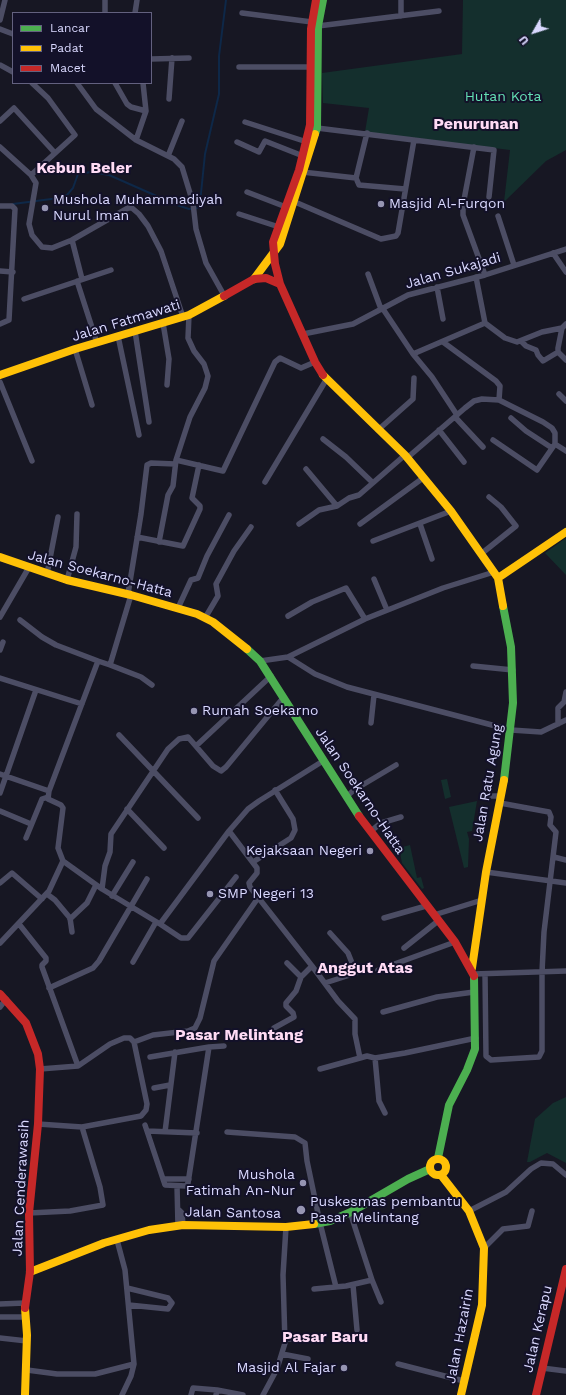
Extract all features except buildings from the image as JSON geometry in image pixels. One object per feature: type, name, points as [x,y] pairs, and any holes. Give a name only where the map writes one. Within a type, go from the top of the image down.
[{"type":"street","points":[[0,20],[5,0]]},
{"type":"street","points":[[105,0],[105,12]]},
{"type":"street","points":[[135,12],[137,0]]},
{"type":"street","points":[[254,280],[280,244],[295,202],[311,111],[316,0]]},
{"type":"street","points":[[315,24],[323,0]]},
{"type":"street","points":[[400,0],[401,16]]},
{"type":"street","points":[[242,13],[315,24],[440,11]]},
{"type":"street","points":[[0,28],[12,34]]},
{"type":"street","points":[[169,99],[172,58]]},
{"type":"street","points":[[152,59],[189,58]]},
{"type":"street","points":[[0,65],[12,71]]},
{"type":"street","points":[[239,67],[314,67]]},
{"type":"street","points":[[314,67],[317,128],[273,242],[276,268],[280,284],[315,362],[326,380],[406,456],[451,511],[496,575]]},
{"type":"street","points":[[30,175],[74,137],[75,132],[48,98],[33,84]]},
{"type":"street","points":[[78,84],[96,109],[136,140],[168,156],[178,162],[182,167],[193,203],[197,233],[206,263],[225,297]]},
{"type":"street","points":[[116,84],[126,104],[146,111]]},
{"type":"street","points":[[136,140],[146,111],[143,84]]},
{"type":"street","points":[[0,121],[14,108],[55,153]]},
{"type":"street","points":[[168,156],[182,121]]},
{"type":"street","points":[[246,122],[306,142]]},
{"type":"street","points":[[317,128],[367,133],[495,151],[489,197]]},
{"type":"street","points":[[367,133],[356,178],[360,185],[405,188]]},
{"type":"street","points":[[295,202],[381,239],[392,238],[398,233],[414,140]]},
{"type":"street","points":[[238,142],[259,152],[265,141],[303,156]]},
{"type":"street","points":[[0,147],[30,175],[36,183],[36,191],[32,203],[29,224],[32,235],[42,247],[52,248],[72,240],[128,208],[132,208],[143,219],[161,251],[186,316],[188,338],[194,351],[204,364],[208,376],[205,388],[190,417],[176,462],[173,486],[168,495],[159,542]]},
{"type":"street","points":[[474,147],[463,205],[463,214],[485,275]]},
{"type":"street","points":[[301,171],[356,178]]},
{"type":"street","points":[[247,192],[286,207]]},
{"type":"street","points":[[0,206],[12,206],[15,209],[13,272],[9,320],[0,324]]},
{"type":"street","points":[[239,214],[279,227]]},
{"type":"street","points":[[498,216],[514,265]]},
{"type":"street","points":[[72,240],[80,280],[97,343]]},
{"type":"street","name":"Jalan Sukajadi","points":[[303,334],[352,324],[408,295],[485,275],[566,249]]},
{"type":"street","points":[[553,253],[566,272]]},
{"type":"street","points":[[24,299],[111,270]]},
{"type":"street","points":[[0,271],[13,272]]},
{"type":"street","points":[[368,274],[382,309],[412,354],[432,377],[456,416],[483,447]]},
{"type":"street","points":[[476,277],[485,323],[509,341],[521,341],[542,332],[564,326]]},
{"type":"street","points":[[254,280],[266,278],[280,284]]},
{"type":"street","name":"Jalan Fatmawati","points":[[0,375],[75,349],[186,316],[225,297],[254,280]]},
{"type":"street","points":[[437,287],[443,319]]},
{"type":"street","points":[[163,323],[169,359],[167,385]]},
{"type":"street","points":[[412,354],[485,323]]},
{"type":"street","points":[[564,326],[558,342],[558,352],[566,360]]},
{"type":"street","points":[[135,331],[149,422]]},
{"type":"street","points":[[118,336],[139,435]]},
{"type":"street","points":[[521,341],[526,346],[536,350],[543,361],[558,352]]},
{"type":"street","points":[[443,342],[500,386],[499,400]]},
{"type":"street","points":[[75,349],[92,405]]},
{"type":"street","points":[[110,665],[129,595],[137,537],[142,514],[147,465],[151,463],[176,462],[222,470],[277,360],[280,358],[301,368],[315,362]]},
{"type":"street","points":[[378,430],[413,399],[414,378]]},
{"type":"street","points":[[265,482],[326,380]]},
{"type":"street","points":[[0,382],[32,461]]},
{"type":"street","points":[[559,394],[566,401]]},
{"type":"street","points":[[299,524],[319,510],[337,506],[349,498],[358,495],[372,482],[474,401],[482,399],[499,400],[552,428],[555,433],[554,446],[537,470],[493,440]]},
{"type":"street","points":[[511,418],[526,431],[566,451]]},
{"type":"street","points":[[439,430],[464,462]]},
{"type":"street","points":[[323,439],[346,457],[372,482]]},
{"type":"street","points":[[137,537],[182,546],[184,544],[200,509],[200,506],[192,498],[199,466]]},
{"type":"street","points":[[306,469],[337,506]]},
{"type":"street","points":[[360,524],[423,478]]},
{"type":"street","points":[[481,554],[516,526],[500,507],[489,497]]},
{"type":"street","points":[[373,541],[451,511]]},
{"type":"street","points":[[67,580],[76,547],[77,514]]},
{"type":"street","points":[[178,608],[191,580],[198,578],[207,556],[229,516]]},
{"type":"street","points":[[47,574],[58,518]]},
{"type":"street","points":[[420,524],[432,559]]},
{"type":"street","points":[[205,618],[218,596],[216,584],[234,551],[251,527]]},
{"type":"street","points":[[260,661],[288,656],[365,619],[443,588],[496,575],[566,532]]},
{"type":"street","name":"Jalan Soekarno-Hatta","points":[[0,559],[67,580],[178,608],[205,618],[230,634],[260,661],[271,676],[283,698],[346,797],[370,832],[455,942],[473,971]]},
{"type":"street","points":[[0,617],[28,568]]},
{"type":"street","name":"Jalan Ratu Agung","points":[[438,1158],[443,1127],[449,1105],[471,1060],[476,1038],[473,971],[486,872],[512,730],[513,670],[508,626],[496,575]]},
{"type":"street","points":[[374,579],[387,610]]},
{"type":"street","points":[[288,616],[312,602],[346,588],[365,619]]},
{"type":"street","points":[[20,620],[42,637],[56,645],[141,677],[152,685]]},
{"type":"street","points":[[0,650],[3,642]]},
{"type":"street","points":[[288,656],[315,674],[347,687],[512,730],[541,732],[566,720]]},
{"type":"street","points":[[48,797],[98,661]]},
{"type":"street","points":[[473,666],[513,670]]},
{"type":"street","points":[[196,746],[271,676]]},
{"type":"street","points":[[0,678],[82,704]]},
{"type":"street","points":[[0,793],[36,690]]},
{"type":"street","points":[[558,724],[558,708],[565,701],[566,692]]},
{"type":"street","points":[[371,724],[374,695]]},
{"type":"street","points":[[102,889],[105,866],[110,852],[111,834],[168,749],[179,738],[188,737],[216,768],[219,770],[224,769],[283,698]]},
{"type":"street","points":[[119,735],[198,818]]},
{"type":"street","points":[[133,962],[158,923],[229,831],[254,804],[323,761]]},
{"type":"street","points":[[346,797],[396,765]]},
{"type":"street","points":[[0,774],[49,791]]},
{"type":"street","points":[[253,862],[291,838],[295,830],[293,819],[275,790]]},
{"type":"street","points":[[484,796],[550,813],[550,825],[556,832],[542,972],[543,1023],[541,1055],[536,1058],[491,1060],[487,1058],[485,1054],[485,974]]},
{"type":"street","points":[[26,838],[42,799],[48,797]]},
{"type":"street","points":[[48,797],[61,805],[63,808],[58,848],[63,861],[112,896],[131,906],[181,938],[188,938],[236,878]]},
{"type":"street","points":[[127,809],[164,848]]},
{"type":"street","points":[[0,811],[31,824]]},
{"type":"street","points":[[370,832],[381,823],[402,816]]},
{"type":"street","points":[[229,831],[258,870],[249,884],[258,898],[338,1001],[355,1019],[355,1034],[360,1058]]},
{"type":"street","points":[[554,857],[566,860]]},
{"type":"street","points":[[0,943],[47,894],[63,861]]},
{"type":"street","points":[[112,896],[133,862]]},
{"type":"street","points":[[486,872],[566,883]]},
{"type":"street","points":[[0,883],[12,873],[42,899]]},
{"type":"street","points":[[49,988],[93,968],[147,879]]},
{"type":"street","points":[[70,919],[87,903],[96,885]]},
{"type":"street","points":[[47,894],[58,903],[70,919],[72,932]]},
{"type":"street","points":[[40,1072],[78,1066],[107,1045],[130,1039],[193,1030],[198,1023],[202,1010],[214,961],[258,898]]},
{"type":"street","points":[[404,948],[436,918],[482,900]]},
{"type":"street","points":[[384,918],[426,906]]},
{"type":"street","points":[[19,924],[45,956],[46,961],[42,966],[78,1066]]},
{"type":"street","points":[[325,983],[356,973],[348,953],[330,932]]},
{"type":"street","points":[[378,970],[455,942]]},
{"type":"street","points":[[287,963],[301,977]]},
{"type":"street","points":[[274,1028],[294,1017],[286,1006],[286,1003],[296,991],[301,977],[312,966]]},
{"type":"street","points":[[473,971],[485,974],[566,971]]},
{"type":"street","points":[[383,1012],[437,997],[474,992]]},
{"type":"street","points":[[0,1007],[3,997]]},
{"type":"street","name":"Jalan Cenderawasih","points":[[3,997],[26,1023],[38,1054],[40,1072],[38,1124],[29,1213],[30,1272],[25,1303],[27,1341],[25,1395]]},
{"type":"street","points":[[320,1069],[367,1056],[375,1058],[476,1038]]},
{"type":"street","points":[[38,1124],[82,1127],[141,1116],[146,1110],[147,1104],[130,1039]]},
{"type":"street","points":[[150,1057],[175,1052],[224,1046]]},
{"type":"street","points":[[145,1125],[166,1186],[186,1186],[189,1179],[197,1133],[209,1047]]},
{"type":"street","points":[[165,1132],[175,1052]]},
{"type":"street","points":[[375,1058],[379,1101],[385,1113]]},
{"type":"street","points":[[154,1088],[170,1085]]},
{"type":"street","points":[[29,1213],[70,1211],[103,1205],[100,1187],[82,1127]]},
{"type":"street","points":[[147,1131],[197,1133]]},
{"type":"street","points":[[227,1132],[295,1137],[305,1143],[307,1161],[320,1223],[336,1287]]},
{"type":"street","points":[[438,1158],[442,1159],[447,1165],[447,1169],[441,1175],[434,1174],[430,1169],[431,1162],[438,1158]]},
{"type":"street","points":[[469,1211],[506,1192],[532,1169],[540,1164],[553,1164],[566,1175]]},
{"type":"street","name":"Jalan Santosa","points":[[30,1272],[78,1253],[149,1230],[180,1225],[286,1227],[330,1221],[350,1212],[408,1179],[430,1169]]},
{"type":"street","name":"Jalan Hazairin","points":[[441,1175],[469,1211],[484,1248],[482,1305],[461,1395]]},
{"type":"street","points":[[163,1179],[189,1179]]},
{"type":"street","points":[[178,1186],[178,1209],[182,1213],[180,1225]]},
{"type":"street","points":[[350,1212],[372,1280],[381,1302]]},
{"type":"street","points":[[484,1248],[500,1231],[507,1227],[528,1226],[532,1212]]},
{"type":"street","points":[[263,1395],[277,1369],[285,1339],[283,1275],[286,1227]]},
{"type":"street","points":[[117,1240],[125,1270],[134,1364],[131,1376],[122,1395]]},
{"type":"street","name":"Jalan Kerapu","points":[[536,1395],[566,1269]]},
{"type":"street","points":[[314,1289],[353,1285],[372,1280]]},
{"type":"street","points":[[353,1285],[356,1299],[357,1330]]},
{"type":"street","points":[[127,1288],[168,1298],[172,1303],[168,1309],[129,1305]]},
{"type":"street","points":[[0,1304],[25,1303]]},
{"type":"street","points":[[0,1317],[25,1317]]},
{"type":"street","points":[[0,1338],[27,1341]]},
{"type":"street","points":[[285,1339],[307,1339]]},
{"type":"street","points":[[282,1354],[308,1359]]},
{"type":"street","points":[[27,1370],[57,1374],[95,1374],[134,1364]]},
{"type":"street","points":[[398,1364],[464,1380]]},
{"type":"street","points":[[542,1368],[566,1371]]},
{"type":"street","points":[[191,1395],[194,1388],[243,1395]]},
{"type":"green space","name":"Hutan Kota","points":[[463,0],[566,0],[566,150],[546,161],[504,202],[510,150],[365,132],[369,108],[323,103],[322,73],[462,54]]},
{"type":"green space","points":[[566,538],[566,575],[545,553]]},
{"type":"green space","points":[[447,779],[451,797],[445,799],[441,780]]},
{"type":"green space","points":[[477,801],[472,831],[467,832],[469,839],[468,867],[464,868],[449,807]]},
{"type":"green space","points":[[410,845],[417,878],[421,877],[424,888],[422,889],[402,863],[399,848]]},
{"type":"green space","points":[[566,1097],[566,1163],[547,1153],[530,1162],[527,1162],[535,1119],[553,1103]]},
{"type":"waterway","points":[[13,204],[59,198],[67,195],[73,188],[78,174],[91,172],[109,175],[177,205],[189,209],[197,208],[200,203],[205,154],[219,94],[219,56],[226,0]]},
{"type":"traffic: fast","points":[[315,134],[317,128],[318,26],[323,0]]},
{"type":"traffic: fast","points":[[503,606],[511,647],[513,703],[504,780]]},
{"type":"traffic: fast","points":[[247,649],[260,661],[359,816]]},
{"type":"traffic: fast","points":[[438,1158],[449,1105],[467,1070],[475,1049],[474,976]]},
{"type":"traffic: fast","points":[[314,1224],[330,1221],[351,1212],[408,1179],[430,1169]]},
{"type":"traffic: slow","points":[[254,279],[280,244],[315,134]]},
{"type":"traffic: slow","points":[[0,375],[75,349],[189,315],[224,296]]},
{"type":"traffic: slow","points":[[323,375],[405,455],[451,511],[498,578],[503,606]]},
{"type":"traffic: slow","points":[[498,578],[566,532]]},
{"type":"traffic: slow","points":[[0,557],[67,580],[131,595],[197,614],[213,622],[247,649]]},
{"type":"traffic: slow","points":[[472,968],[486,872],[504,780]]},
{"type":"traffic: slow","points":[[435,1159],[441,1159],[446,1164],[446,1167],[444,1173],[441,1175],[435,1175],[430,1170],[430,1164],[435,1159]]},
{"type":"traffic: slow","points":[[441,1175],[469,1211],[484,1248],[482,1305],[461,1395]]},
{"type":"traffic: slow","points":[[30,1272],[104,1243],[149,1230],[183,1225],[286,1227],[314,1224]]},
{"type":"traffic: slow","points":[[25,1308],[27,1335],[25,1395]]},
{"type":"traffic: jam","points":[[280,284],[275,264],[273,242],[299,170],[310,125],[311,29],[316,0]]},
{"type":"traffic: jam","points":[[224,296],[254,279],[266,278],[280,284],[315,362],[323,375]]},
{"type":"traffic: jam","points":[[359,816],[455,942],[474,976]]},
{"type":"traffic: jam","points":[[0,994],[26,1023],[38,1054],[40,1069],[38,1124],[29,1213],[30,1272],[25,1308]]},
{"type":"traffic: jam","points":[[536,1395],[566,1269]]},
{"type":"place","name":"Masjid Al-Furqon","points":[[381,204]]},
{"type":"place","name":"Mushola Muhammadiyah Nurul Iman","points":[[45,208]]},
{"type":"place","name":"Rumah Soekarno","points":[[194,711]]},
{"type":"place","name":"Kejaksaan Negeri","points":[[370,851]]},
{"type":"place","name":"SMP Negeri 13","points":[[210,894]]},
{"type":"place","name":"Mushola Fatimah An-Nur","points":[[303,1183]]},
{"type":"place","name":"Puskesmas pembantu Pasar Melintang","points":[[301,1210]]},
{"type":"place","name":"Masjid Al Fajar","points":[[344,1368]]},
{"type":"district","name":"Penurunan","points":[[476,124]]},
{"type":"district","name":"Kebun Beler","points":[[84,168]]},
{"type":"district","name":"Anggut Atas","points":[[365,968]]},
{"type":"district","name":"Pasar Melintang","points":[[239,1035]]},
{"type":"district","name":"Pasar Baru","points":[[325,1337]]}]
